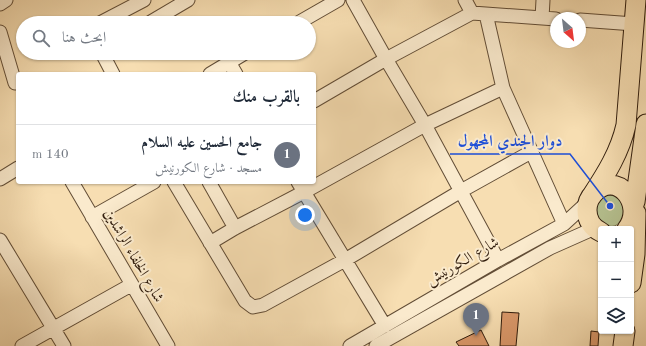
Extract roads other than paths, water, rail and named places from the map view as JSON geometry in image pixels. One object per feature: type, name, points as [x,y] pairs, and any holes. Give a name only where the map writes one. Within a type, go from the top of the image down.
[{"type":"highway","points":[[598,233],[587,216],[587,208],[590,199],[617,153],[626,125],[636,0]]},
{"type":"highway","points":[[630,226],[634,220],[646,124]]},
{"type":"highway","points":[[590,199],[596,191],[613,186],[626,190],[632,196],[636,206],[641,254],[634,274]]},
{"type":"highway","points":[[615,346],[616,334]]},
{"type":"highway","points":[[623,346],[625,334]]},
{"type":"street","points":[[0,4],[6,0]]},
{"type":"street","points":[[113,16],[144,0]]},
{"type":"street","points":[[161,16],[188,0]]},
{"type":"street","points":[[310,16],[338,0]]},
{"type":"street","points":[[354,0],[386,59],[425,125],[498,260]]},
{"type":"street","points":[[465,0],[472,13]]},
{"type":"street","points":[[542,18],[543,0]]},
{"type":"street","points":[[316,100],[386,59],[472,13],[550,19]]},
{"type":"street","points":[[486,14],[504,88],[564,224]]},
{"type":"street","points":[[586,20],[634,24]]},
{"type":"street","points":[[0,32],[16,83]]},
{"type":"street","points":[[106,60],[113,72]]},
{"type":"street","points":[[213,72],[233,60]]},
{"type":"street","points":[[229,62],[235,72]]},
{"type":"street","points":[[0,64],[16,85]]},
{"type":"street","points":[[316,180],[425,125],[504,88]]},
{"type":"street","points":[[175,184],[245,301],[253,307],[263,305],[345,260],[461,191],[531,152]]},
{"type":"street","points":[[0,179],[16,169]]},
{"type":"street","name":"شارع الخلفاء الراشدين","points":[[73,184],[168,346]]},
{"type":"street","points":[[92,217],[150,184]]},
{"type":"street","points":[[210,184],[235,228]]},
{"type":"street","points":[[210,243],[301,187],[385,326]]},
{"type":"street","name":"شارع الكورنيش","points":[[350,346],[498,260],[564,224],[590,199]]},
{"type":"street","name":"شارع الكورنيش","points":[[376,346],[550,248],[598,234]]},
{"type":"street","points":[[0,240],[5,261],[64,346]]},
{"type":"street","points":[[22,346],[131,285]]},
{"type":"place","name":"دوار الجندي المجهول","points":[[610,206]]},
{"type":"place","name":"جامع الحسين عليه السلام","points":[[476,336]]}]
